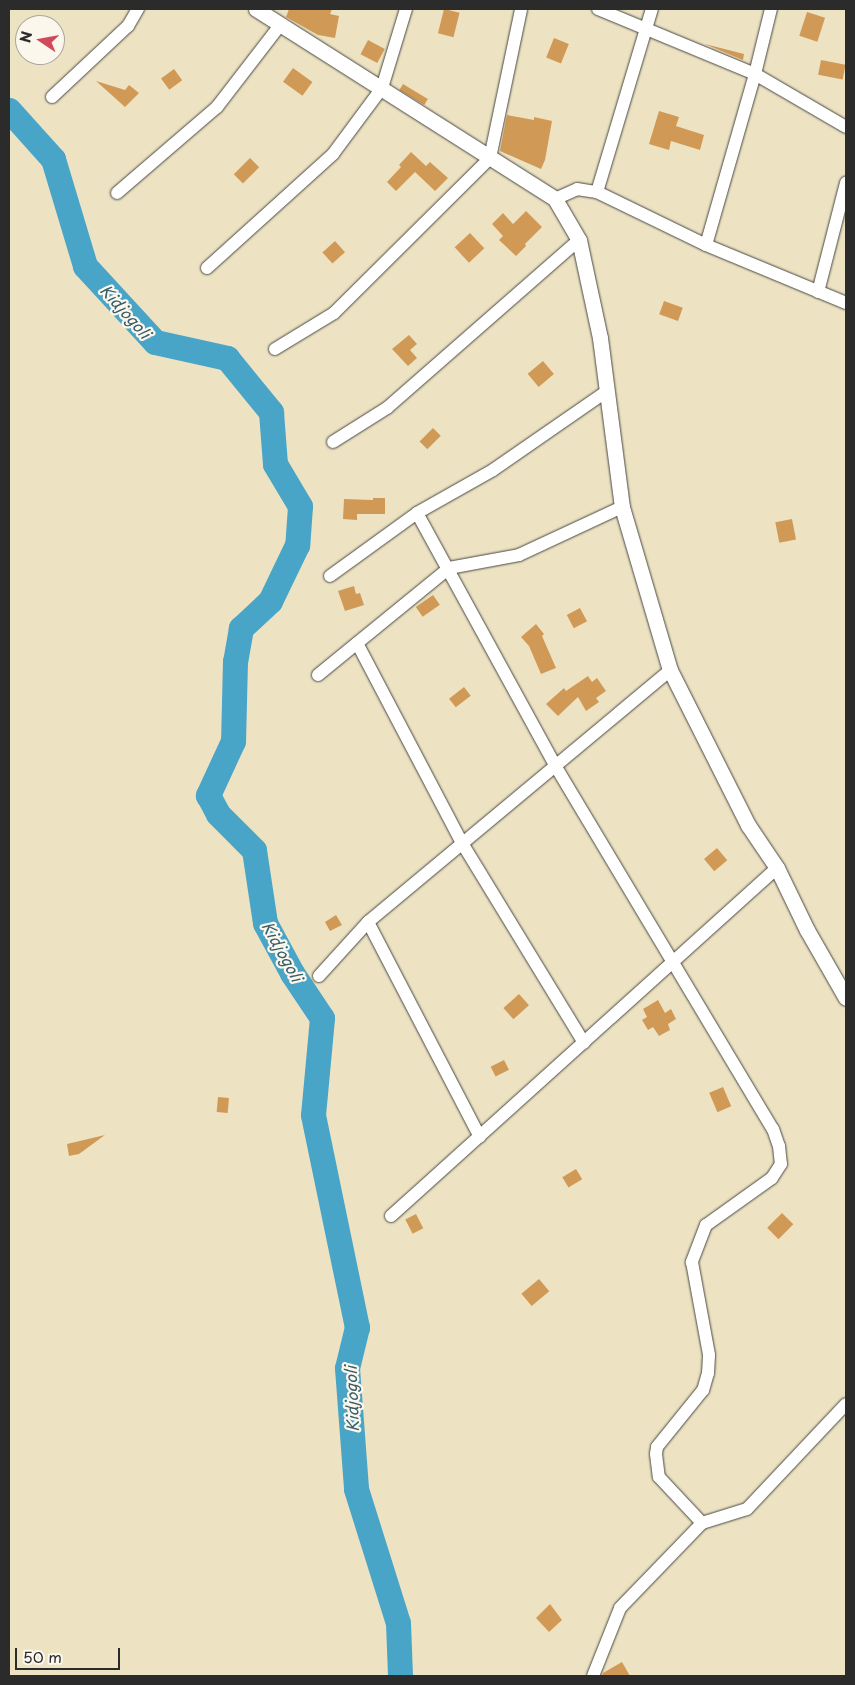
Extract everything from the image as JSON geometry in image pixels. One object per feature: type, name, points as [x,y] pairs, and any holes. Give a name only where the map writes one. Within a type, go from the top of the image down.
[{"type":"street","points":[[52,97],[128,26],[138,9]]},
{"type":"street","points":[[256,9],[555,199],[578,240],[600,338],[622,508],[670,670],[748,825],[777,868],[807,930],[846,998]]},
{"type":"street","points":[[207,268],[333,154],[382,88],[406,9]]},
{"type":"street","points":[[275,349],[334,313],[490,158],[521,9]]},
{"type":"street","points":[[598,9],[755,74],[846,127]]},
{"type":"street","points":[[597,192],[652,9]]},
{"type":"street","points":[[706,245],[755,74],[771,9]]},
{"type":"street","points":[[117,193],[217,107],[281,24]]},
{"type":"street","points":[[818,292],[846,182]]},
{"type":"street","points":[[555,199],[578,189],[597,192],[706,245],[846,303]]},
{"type":"street","points":[[333,442],[387,408],[578,240]]},
{"type":"street","points":[[330,576],[418,513],[493,470],[607,390]]},
{"type":"street","points":[[318,675],[449,568],[519,555],[622,508]]},
{"type":"street","points":[[418,513],[556,767],[773,1128],[781,1164],[772,1178],[706,1225],[692,1262],[709,1355],[708,1373],[703,1390],[657,1447],[659,1477],[702,1523]]},
{"type":"street","points":[[357,643],[462,843],[584,1043]]},
{"type":"street","points":[[319,976],[368,922],[670,670]]},
{"type":"street","points":[[391,1216],[777,868]]},
{"type":"street","points":[[368,922],[480,1137]]},
{"type":"street","points":[[592,1676],[620,1608],[702,1523],[747,1509],[846,1404]]},
{"type":"building","points":[[289,9],[332,9],[330,14],[339,16],[335,38],[318,35],[286,17]]},
{"type":"building","points":[[444,9],[460,13],[453,37],[438,33]]},
{"type":"building","points":[[807,12],[825,18],[817,42],[799,36]]},
{"type":"building","points":[[554,38],[569,44],[561,63],[546,57]]},
{"type":"building","points":[[368,40],[385,49],[377,63],[360,54]]},
{"type":"building","points":[[705,44],[744,54],[743,60]]},
{"type":"building","points":[[821,60],[846,65],[843,79],[818,75]]},
{"type":"building","points":[[293,68],[312,82],[302,96],[283,82]]},
{"type":"building","points":[[174,69],[182,80],[169,90],[161,78]]},
{"type":"building","points":[[96,81],[125,90],[129,85],[139,93],[125,107]]},
{"type":"building","points":[[403,84],[428,99],[424,105],[399,90]]},
{"type":"building","points":[[659,111],[679,117],[676,126],[704,135],[700,150],[671,141],[669,150],[649,144]]},
{"type":"building","points":[[507,115],[534,120],[534,117],[552,121],[545,160],[541,169],[500,151]]},
{"type":"building","points":[[411,152],[426,166],[430,162],[448,178],[435,191],[415,172],[396,191],[387,182],[401,167],[399,165]]},
{"type":"building","points":[[250,158],[259,167],[243,183],[234,174]]},
{"type":"building","points":[[526,211],[542,227],[516,256],[499,240],[503,236],[492,224],[503,213],[513,224]]},
{"type":"building","points":[[470,233],[484,248],[469,263],[455,247]]},
{"type":"building","points":[[335,241],[345,252],[332,264],[322,252]]},
{"type":"building","points":[[664,301],[683,308],[678,321],[659,314]]},
{"type":"building","points":[[409,335],[417,344],[410,350],[417,358],[408,366],[392,349]]},
{"type":"building","points":[[543,361],[554,374],[539,387],[528,374]]},
{"type":"building","points":[[433,428],[441,436],[427,449],[420,441]]},
{"type":"building","points":[[373,498],[385,498],[385,514],[357,514],[357,520],[343,519],[344,499],[373,500]]},
{"type":"building","points":[[792,519],[796,540],[779,543],[775,522]]},
{"type":"building","points":[[354,586],[356,594],[360,593],[364,605],[345,611],[338,591]]},
{"type":"building","points":[[433,595],[440,605],[423,617],[416,607]]},
{"type":"building","points":[[580,608],[587,621],[574,628],[567,615]]},
{"type":"building","points":[[536,624],[544,634],[542,636],[556,668],[541,674],[529,646],[521,637]]},
{"type":"building","points":[[588,676],[592,682],[597,678],[606,691],[596,698],[599,702],[586,711],[578,697],[558,716],[546,704],[564,688],[566,691]]},
{"type":"building","points":[[464,687],[471,696],[456,707],[449,699]]},
{"type":"building","points":[[717,848],[727,860],[714,871],[704,859]]},
{"type":"building","points":[[336,915],[342,925],[330,931],[325,922]]},
{"type":"building","points":[[519,994],[529,1005],[513,1019],[503,1008]]},
{"type":"building","points":[[658,1000],[665,1013],[671,1009],[676,1019],[668,1024],[670,1030],[659,1036],[653,1027],[648,1030],[642,1020],[647,1017],[643,1009]]},
{"type":"building","points":[[504,1060],[509,1070],[496,1077],[491,1067]]},
{"type":"building","points":[[723,1087],[731,1106],[717,1112],[709,1093]]},
{"type":"building","points":[[218,1097],[229,1098],[228,1113],[217,1112]]},
{"type":"building","points":[[105,1135],[79,1154],[69,1156],[67,1144]]},
{"type":"building","points":[[576,1169],[582,1179],[568,1188],[562,1177]]},
{"type":"building","points":[[782,1213],[793,1224],[778,1239],[767,1228]]},
{"type":"building","points":[[416,1214],[423,1228],[413,1234],[405,1219]]},
{"type":"building","points":[[539,1279],[549,1291],[532,1306],[521,1294]]},
{"type":"building","points":[[550,1604],[562,1620],[549,1632],[536,1618]]},
{"type":"building","points":[[622,1662],[630,1676],[602,1676],[603,1673]]},
{"type":"waterway","name":"Kidjogoli","points":[[9,110],[53,159],[85,266],[155,342],[227,358],[271,412],[275,464],[300,506],[297,545],[270,601],[241,628],[235,661],[233,741],[208,795],[218,814],[254,850],[265,923],[292,973],[322,1018],[313,1115],[357,1327],[347,1368],[356,1489],[398,1623],[400,1676]]}]
